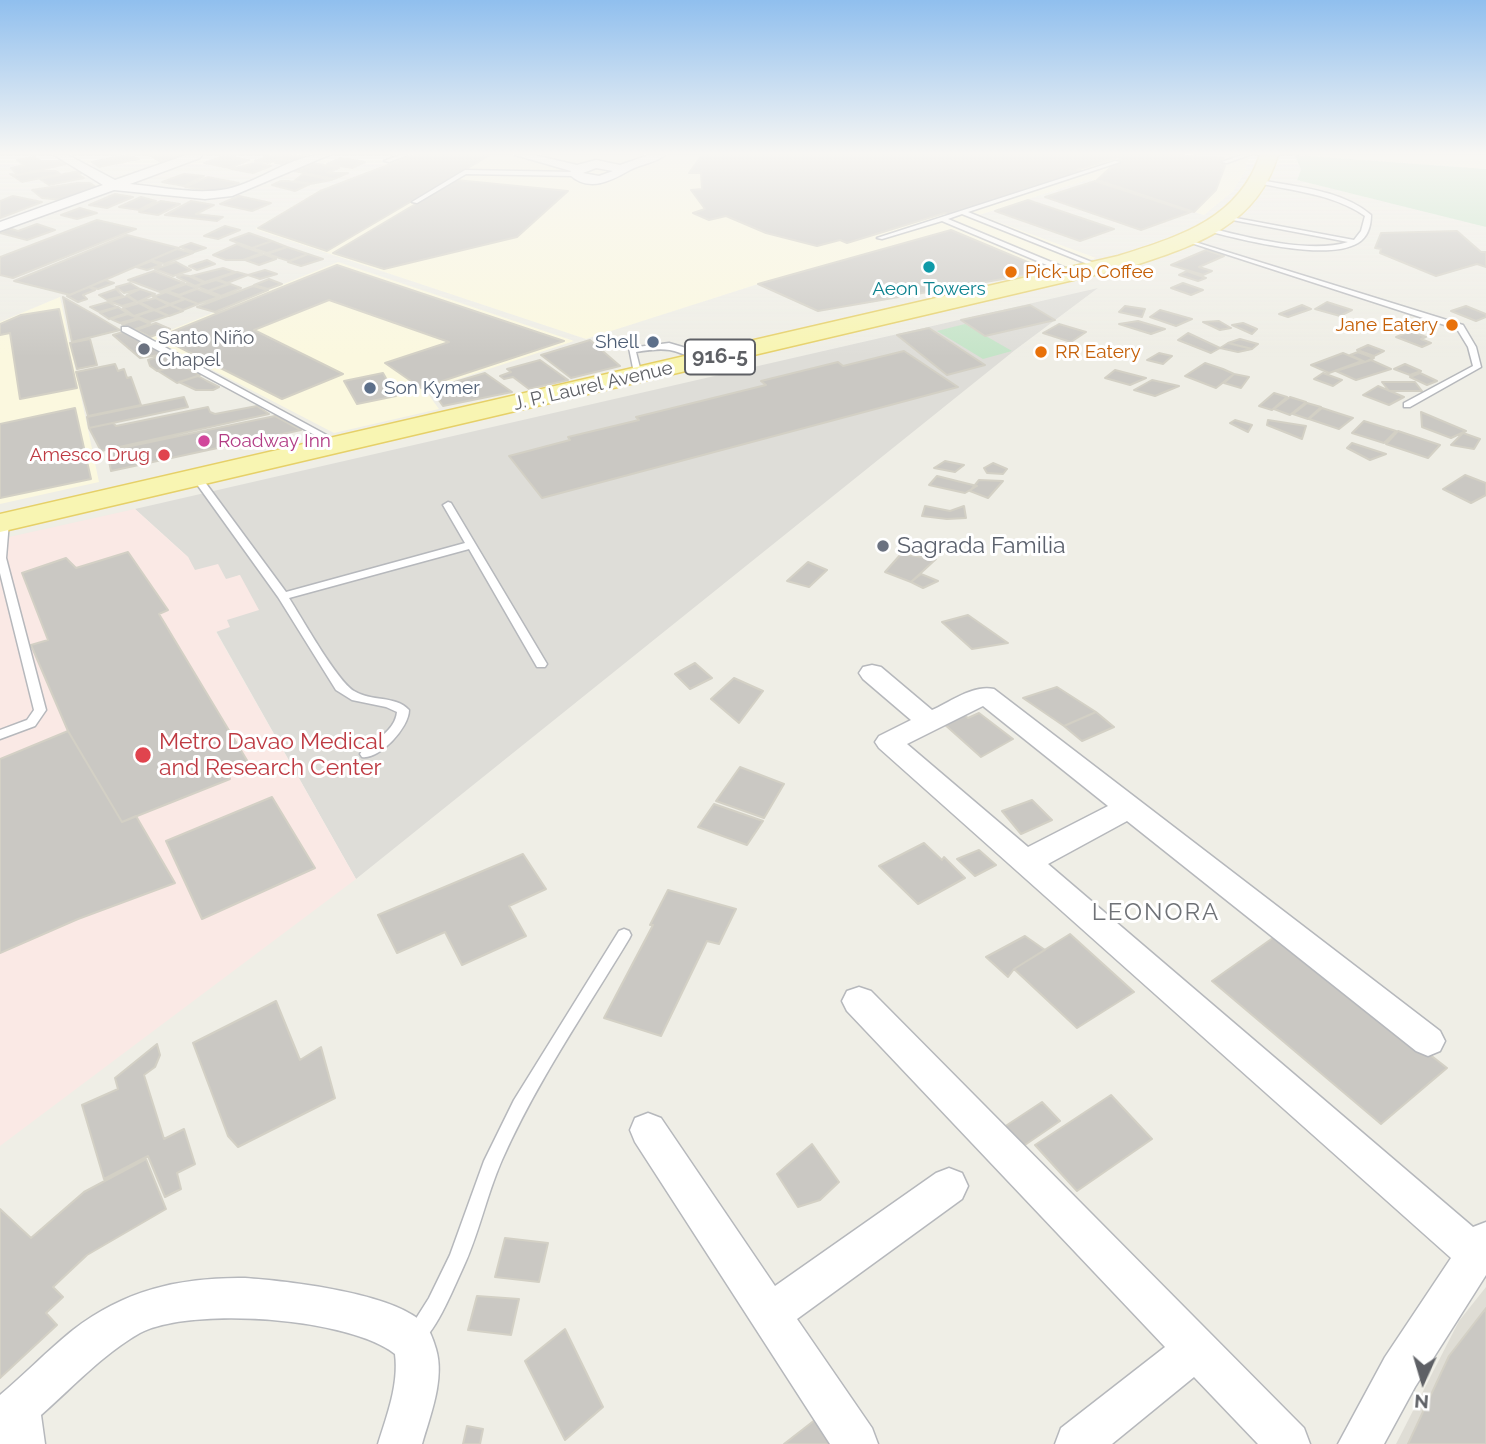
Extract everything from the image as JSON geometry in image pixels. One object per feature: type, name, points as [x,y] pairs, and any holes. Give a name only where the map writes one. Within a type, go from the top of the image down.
[{"type":"main road","name":"J. P. Laurel Avenue","points":[[2,523],[1090,272],[1184,239],[1217,222]]},
{"type":"street","points":[[872,673],[929,722]]},
{"type":"street","points":[[1360,1444],[1400,1372],[1480,1247],[888,742],[985,695],[1428,1041]]},
{"type":"street","points":[[1026,862],[1129,807]]},
{"type":"street","points":[[859,1001],[1287,1444]]},
{"type":"street","points":[[648,1130],[856,1444]]},
{"type":"street","points":[[769,1314],[949,1186]]},
{"type":"street","points":[[14,1425],[61,1367],[108,1330],[147,1310],[185,1300],[229,1298],[301,1304],[370,1318],[395,1327],[412,1341],[418,1359],[400,1444]]},
{"type":"street","points":[[1077,1444],[1196,1349]]},
{"type":"lane","points":[[880,238],[928,222]]},
{"type":"lane","points":[[953,222],[1090,272]]},
{"type":"lane","points":[[984,222],[1090,272]]},
{"type":"lane","points":[[1250,222],[1356,241]]},
{"type":"lane","points":[[1206,229],[1302,246],[1335,247],[1356,241],[1368,222]]},
{"type":"lane","points":[[1184,239],[1460,327],[1472,347],[1477,366],[1407,405]]},
{"type":"lane","points":[[1027,246],[1090,272]]},
{"type":"lane","points":[[125,329],[338,444]]},
{"type":"lane","points":[[197,476],[283,596],[340,687],[350,698],[396,706],[403,710],[404,717],[398,727],[366,754]]},
{"type":"lane","points":[[448,505],[541,664]]},
{"type":"lane","points":[[0,735],[31,723],[40,710],[1,563],[2,523]]},
{"type":"lane","points":[[283,596],[471,545]]},
{"type":"lane","points":[[412,1341],[436,1305],[458,1259],[493,1161],[520,1105],[624,935]]},
{"type":"shaded area","points":[[266,222],[999,222],[1096,258],[1049,271],[818,311],[758,284],[586,339],[255,229]]},
{"type":"shaded area","points":[[338,262],[574,341],[425,390],[439,409],[334,433],[151,338]]},
{"type":"shaded area","points":[[1098,288],[1015,350],[356,879],[216,631],[227,620],[240,575],[226,580],[194,571],[188,557],[135,509]]},
{"type":"shaded area","points":[[60,297],[99,482],[0,504],[0,322]]},
{"type":"shaded area","name":"Metro Davao Medical and Research Center","points":[[135,509],[188,557],[195,570],[218,564],[226,579],[240,575],[259,610],[227,620],[230,627],[216,632],[356,879],[0,1146],[0,539]]},
{"type":"shaded area","points":[[1486,1287],[1486,1444],[1396,1444],[1459,1321]]},
{"type":"green space","points":[[1467,222],[1486,222],[1486,227]]},
{"type":"green space","points":[[965,324],[1012,351],[983,359],[937,331]]},
{"type":"building","points":[[91,222],[107,222],[136,229],[13,278],[0,275],[0,257]]},
{"type":"building","points":[[267,222],[376,222],[327,251],[258,228]]},
{"type":"building","points":[[385,222],[533,222],[517,237],[384,269],[333,253]]},
{"type":"building","points":[[741,222],[914,222],[847,243],[840,240],[817,246],[766,233]]},
{"type":"building","points":[[1027,222],[1094,222],[1114,229],[1080,241]]},
{"type":"building","points":[[1119,222],[1162,222],[1141,230]]},
{"type":"building","points":[[37,224],[55,230],[27,240],[0,233],[9,228],[18,231]]},
{"type":"building","points":[[225,226],[240,230],[218,239],[204,236]]},
{"type":"building","name":"Aeon Towers","points":[[951,230],[1049,271],[818,311],[758,284]]},
{"type":"building","points":[[1457,231],[1481,252],[1486,252],[1486,267],[1477,264],[1436,276],[1380,253],[1381,249],[1375,248],[1381,233]]},
{"type":"building","points":[[249,233],[272,241],[252,248],[230,240]]},
{"type":"building","points":[[127,235],[179,248],[70,295],[14,281]]},
{"type":"building","points":[[272,241],[287,247],[267,253],[252,248]]},
{"type":"building","points":[[191,243],[206,248],[194,252],[180,247]]},
{"type":"building","points":[[237,244],[262,253],[243,260],[226,260],[213,255]]},
{"type":"building","points":[[287,247],[308,254],[289,261],[267,254]]},
{"type":"building","points":[[177,249],[193,253],[164,264],[151,260]]},
{"type":"building","points":[[1206,250],[1224,256],[1199,267],[1212,271],[1203,275],[1171,265]]},
{"type":"building","points":[[264,254],[276,259],[259,265],[245,260]]},
{"type":"building","points":[[308,254],[323,259],[301,266],[288,262]]},
{"type":"building","points":[[207,260],[215,264],[197,270],[189,266]]},
{"type":"building","points":[[151,261],[161,265],[147,270],[136,267]]},
{"type":"building","points":[[176,262],[191,270],[173,276],[155,269]]},
{"type":"building","points":[[337,265],[564,341],[421,388],[385,363],[449,342],[329,300],[254,330],[343,374],[282,399],[159,337]]},
{"type":"building","points":[[223,268],[235,272],[205,282],[191,276]]},
{"type":"building","points":[[265,270],[277,274],[260,279],[248,275]]},
{"type":"building","points":[[154,271],[184,283],[160,292],[128,280]]},
{"type":"building","points":[[1187,271],[1206,278],[1198,281],[1179,275]]},
{"type":"building","points":[[237,272],[248,275],[227,283],[217,279]]},
{"type":"building","points":[[183,275],[204,283],[195,286],[177,277]]},
{"type":"building","points":[[269,279],[282,284],[268,289],[254,285]]},
{"type":"building","points":[[105,280],[114,283],[98,289],[89,287]]},
{"type":"building","points":[[216,280],[228,284],[208,291],[196,286]]},
{"type":"building","points":[[130,283],[140,289],[124,293],[116,287]]},
{"type":"building","points":[[1183,283],[1203,290],[1191,295],[1171,288]]},
{"type":"building","points":[[186,284],[197,288],[179,295],[167,291]]},
{"type":"building","points":[[230,284],[241,288],[221,296],[209,291]]},
{"type":"building","points":[[253,286],[268,290],[215,312],[197,307]]},
{"type":"building","points":[[89,287],[95,290],[83,295],[87,299],[78,302],[67,296]]},
{"type":"building","points":[[116,289],[123,296],[107,300],[99,295]]},
{"type":"building","points":[[140,289],[155,294],[138,302],[127,295]]},
{"type":"building","points":[[197,289],[219,297],[198,304],[178,296]]},
{"type":"building","points":[[166,292],[184,299],[170,304],[153,297]]},
{"type":"building","points":[[127,296],[136,302],[122,306],[109,301]]},
{"type":"building","points":[[63,297],[95,315],[120,330],[72,342]]},
{"type":"building","points":[[156,298],[169,305],[155,310],[139,302]]},
{"type":"building","points":[[185,299],[198,304],[183,310],[170,305]]},
{"type":"building","points":[[108,302],[117,307],[99,312],[90,307]]},
{"type":"building","points":[[1327,302],[1352,310],[1340,316],[1315,309]]},
{"type":"building","points":[[139,303],[152,310],[134,316],[123,308]]},
{"type":"building","points":[[170,305],[183,311],[169,316],[156,310]]},
{"type":"building","points":[[1030,305],[1055,320],[985,336],[961,320]]},
{"type":"building","points":[[1302,305],[1311,309],[1288,317],[1279,314]]},
{"type":"building","points":[[1125,306],[1145,309],[1142,317],[1119,312]]},
{"type":"building","points":[[1466,306],[1486,314],[1486,317],[1476,321],[1451,311]]},
{"type":"building","points":[[118,307],[127,313],[109,319],[100,313]]},
{"type":"building","points":[[59,309],[77,388],[20,399],[10,333],[0,335],[0,324],[21,315]]},
{"type":"building","points":[[154,310],[168,316],[150,322],[136,316]]},
{"type":"building","points":[[1160,310],[1192,319],[1176,326],[1150,317]]},
{"type":"building","points":[[128,314],[138,318],[120,323],[111,319]]},
{"type":"building","points":[[139,319],[150,324],[133,330],[122,324]]},
{"type":"building","points":[[1138,321],[1165,329],[1151,334],[1119,324]]},
{"type":"building","points":[[1219,321],[1231,328],[1220,330],[1203,322]]},
{"type":"building","points":[[156,323],[170,329],[150,337],[136,330]]},
{"type":"building","points":[[1243,323],[1257,329],[1252,334],[1232,325]]},
{"type":"building","points":[[1059,324],[1086,332],[1071,342],[1043,333]]},
{"type":"building","points":[[929,328],[985,365],[947,375],[897,335]]},
{"type":"building","points":[[1411,331],[1426,337],[1421,339],[1431,343],[1422,347],[1396,337]]},
{"type":"building","points":[[123,332],[165,354],[140,358],[113,335]]},
{"type":"building","points":[[1188,333],[1220,348],[1211,353],[1178,340]]},
{"type":"building","points":[[90,339],[97,365],[77,369],[70,343]]},
{"type":"building","points":[[1240,339],[1258,344],[1252,349],[1228,343]]},
{"type":"building","points":[[590,340],[620,366],[571,378],[541,355]]},
{"type":"building","points":[[1228,343],[1252,349],[1238,352],[1220,348]]},
{"type":"building","points":[[1368,345],[1384,351],[1374,356],[1357,350]]},
{"type":"building","points":[[904,351],[958,387],[542,498],[509,456],[570,440],[568,437],[639,420],[636,417],[766,385],[761,381],[838,362],[843,366]]},
{"type":"building","points":[[1358,352],[1374,358],[1365,362],[1350,355]]},
{"type":"building","points":[[1159,353],[1172,356],[1163,364],[1147,360]]},
{"type":"building","points":[[1343,353],[1362,361],[1329,373],[1311,365]]},
{"type":"building","points":[[163,355],[178,364],[157,371],[150,366],[148,360]]},
{"type":"building","points":[[540,360],[568,380],[529,389],[513,377],[504,379],[500,376],[511,372],[507,369]]},
{"type":"building","points":[[1371,360],[1391,369],[1356,380],[1336,371]]},
{"type":"building","points":[[1205,363],[1234,374],[1216,388],[1185,376]]},
{"type":"building","points":[[115,364],[118,371],[124,369],[127,378],[131,377],[141,405],[88,416],[76,372]]},
{"type":"building","points":[[180,364],[200,375],[177,383],[158,371]]},
{"type":"building","points":[[1405,364],[1421,371],[1410,375],[1394,369]]},
{"type":"building","points":[[1115,370],[1146,378],[1130,385],[1105,378]]},
{"type":"building","name":"Son Kymer","points":[[383,373],[396,396],[357,404],[344,381]]},
{"type":"building","points":[[485,373],[512,392],[443,406],[431,389]]},
{"type":"building","points":[[1323,373],[1342,380],[1333,386],[1314,379]]},
{"type":"building","points":[[1420,373],[1437,381],[1427,385],[1410,377]]},
{"type":"building","points":[[1234,374],[1249,377],[1241,388],[1224,383]]},
{"type":"building","points":[[198,376],[219,387],[213,390],[196,390],[179,382]]},
{"type":"building","points":[[1152,380],[1179,386],[1155,396],[1134,390]]},
{"type":"building","points":[[1382,382],[1415,382],[1422,391],[1389,391]]},
{"type":"building","points":[[1378,386],[1404,397],[1389,405],[1363,395]]},
{"type":"building","points":[[1274,393],[1287,397],[1272,410],[1259,406]]},
{"type":"building","points":[[184,397],[188,407],[89,428],[87,417]]},
{"type":"building","points":[[1290,397],[1306,402],[1290,415],[1274,409]]},
{"type":"building","points":[[1307,403],[1321,407],[1308,419],[1293,414]]},
{"type":"building","points":[[257,406],[269,414],[101,451],[89,428],[113,423],[116,426],[208,407],[210,412],[215,414]]},
{"type":"building","points":[[75,408],[91,479],[0,498],[0,424]]},
{"type":"building","points":[[1322,408],[1353,418],[1339,429],[1309,419]]},
{"type":"building","points":[[1421,412],[1466,431],[1451,438],[1422,427]]},
{"type":"building","name":"Roadway Inn","points":[[275,416],[301,430],[111,471],[107,451]]},
{"type":"building","points":[[1235,420],[1252,425],[1248,432],[1230,423]]},
{"type":"building","points":[[1268,420],[1306,426],[1302,439],[1267,425]]},
{"type":"building","points":[[1364,421],[1396,431],[1384,443],[1352,433]]},
{"type":"building","points":[[1398,431],[1440,445],[1428,458],[1386,444]]},
{"type":"building","points":[[1463,433],[1480,439],[1474,449],[1451,445]]},
{"type":"building","points":[[1352,443],[1386,454],[1370,460],[1347,448]]},
{"type":"building","points":[[945,461],[964,465],[955,472],[934,468]]},
{"type":"building","points":[[993,463],[1007,469],[1003,474],[987,473],[984,468]]},
{"type":"building","points":[[1465,475],[1486,483],[1486,495],[1471,503],[1443,489]]},
{"type":"building","points":[[937,476],[977,486],[965,493],[929,485]]},
{"type":"building","points":[[979,480],[1003,481],[988,498],[970,491]]},
{"type":"building","points":[[925,506],[950,511],[964,506],[966,518],[922,516]]},
{"type":"building","points":[[128,552],[168,610],[159,614],[248,762],[227,772],[230,779],[122,822],[68,731],[31,645],[48,640],[22,573],[66,558],[76,568]]},
{"type":"building","points":[[901,554],[936,559],[911,582],[885,572]]},
{"type":"building","points":[[808,562],[827,570],[809,587],[787,581]]},
{"type":"building","points":[[921,574],[938,581],[923,588],[911,582]]},
{"type":"building","points":[[968,615],[1008,643],[972,649],[942,622]]},
{"type":"building","points":[[695,663],[712,678],[690,689],[675,674]]},
{"type":"building","points":[[734,678],[763,691],[739,723],[711,699]]},
{"type":"building","points":[[1057,687],[1096,712],[1064,726],[1023,698]]},
{"type":"building","points":[[1096,712],[1114,727],[1082,741],[1064,726]]},
{"type":"building","points":[[961,713],[968,718],[979,713],[1013,739],[981,757],[943,723]]},
{"type":"building","points":[[68,731],[122,822],[136,816],[175,883],[78,919],[0,953],[0,759]]},
{"type":"building","points":[[740,767],[784,784],[764,818],[716,801]]},
{"type":"building","points":[[272,797],[315,868],[202,919],[166,841]]},
{"type":"building","points":[[1032,800],[1052,820],[1021,834],[1002,811]]},
{"type":"building","points":[[714,804],[763,821],[747,845],[698,827]]},
{"type":"building","points":[[924,843],[942,860],[944,857],[965,878],[918,904],[879,866]]},
{"type":"building","points":[[979,850],[996,865],[975,876],[957,859]]},
{"type":"building","points":[[523,854],[546,889],[509,906],[526,936],[462,965],[445,932],[397,953],[378,915]]},
{"type":"building","points":[[668,890],[736,909],[719,944],[707,941],[661,1036],[604,1018],[653,925],[650,925]]},
{"type":"building","points":[[1070,934],[1134,992],[1077,1028],[1014,969]]},
{"type":"building","points":[[1277,935],[1447,1068],[1381,1124],[1212,981]]},
{"type":"building","points":[[1025,936],[1045,950],[1014,969],[1008,977],[986,957]]},
{"type":"building","points":[[276,1001],[300,1060],[321,1047],[335,1098],[238,1147],[228,1136],[193,1043]]},
{"type":"building","points":[[157,1044],[160,1055],[155,1067],[144,1075],[164,1139],[184,1129],[195,1164],[177,1173],[181,1189],[165,1197],[148,1156],[104,1179],[82,1105],[118,1089],[115,1078]]},
{"type":"building","points":[[1111,1095],[1152,1139],[1077,1191],[1035,1145]]},
{"type":"building","points":[[1042,1102],[1060,1121],[1019,1149],[1001,1129]]},
{"type":"building","points":[[812,1144],[839,1182],[820,1200],[798,1207],[777,1174]]},
{"type":"building","points":[[146,1159],[166,1209],[87,1255],[53,1287],[63,1297],[46,1313],[57,1325],[0,1378],[0,1209],[31,1238],[84,1192]]},
{"type":"building","points":[[505,1238],[548,1243],[539,1282],[495,1277]]},
{"type":"building","points":[[477,1296],[519,1299],[511,1335],[468,1330]]},
{"type":"building","points":[[1486,1308],[1486,1444],[1408,1444],[1449,1356]]},
{"type":"building","points":[[565,1329],[603,1407],[565,1440],[525,1361]]},
{"type":"building","points":[[820,1416],[838,1444],[784,1444]]},
{"type":"building","points":[[467,1426],[483,1429],[480,1444],[463,1444]]},
{"type":"place","name":"Aeon Towers","points":[[929,267]]},
{"type":"place","name":"Pick-up Coffee","points":[[1011,272]]},
{"type":"place","name":"Jane Eatery","points":[[1452,325]]},
{"type":"place","name":"Shell","points":[[653,342]]},
{"type":"place","name":"Santo Niño Chapel","points":[[144,349]]},
{"type":"place","name":"RR Eatery","points":[[1041,352]]},
{"type":"place","name":"Son Kymer","points":[[370,388]]},
{"type":"place","name":"Roadway Inn","points":[[204,441]]},
{"type":"place","name":"Amesco Drug","points":[[164,455]]},
{"type":"place","name":"Sagrada Familia","points":[[883,546]]},
{"type":"place","name":"Metro Davao Medical and Research Center","points":[[143,755]]},
{"type":"district","name":"LEONORA","points":[[1156,913]]}]
